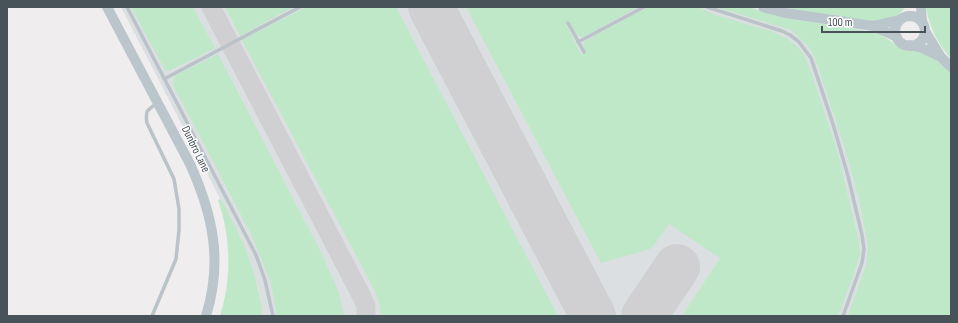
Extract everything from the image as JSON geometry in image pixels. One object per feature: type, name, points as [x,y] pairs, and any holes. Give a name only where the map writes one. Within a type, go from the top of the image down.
[{"type":"main road","name":"Dunbro Lane","points":[[107,7],[190,164],[209,212],[214,239],[215,271],[206,316]]},
{"type":"main road","points":[[763,7],[785,13],[873,26],[897,37],[900,41],[908,45],[922,48],[941,57]]},
{"type":"main road","points":[[897,37],[896,27],[911,7]]},
{"type":"main road","points":[[908,45],[918,43],[921,40],[923,27],[921,7]]},
{"type":"main road","points":[[873,26],[903,18],[915,17],[923,27],[941,57],[951,67]]},
{"type":"lane","points":[[127,7],[256,255],[265,280],[273,316]]},
{"type":"lane","points":[[164,79],[300,7]]},
{"type":"lane","points":[[578,42],[644,7]]},
{"type":"lane","points":[[707,7],[786,33],[799,42],[811,58],[842,153],[864,249],[862,263],[843,316]]},
{"type":"lane","points":[[568,23],[584,52]]},
{"type":"lane","points":[[152,316],[176,259],[180,209],[174,179],[148,124],[146,115],[148,109],[158,102]]},
{"type":"shaded area","points":[[121,7],[737,7],[807,29],[874,193],[871,316],[263,316],[258,287],[249,258],[240,237]]},
{"type":"green space","points":[[131,7],[193,7],[215,48],[169,71],[165,70]]},
{"type":"green space","points":[[225,7],[293,7],[240,36]]},
{"type":"green space","points":[[306,7],[396,7],[558,316],[380,316],[380,305],[371,284],[242,40]]},
{"type":"green space","points":[[466,7],[638,7],[583,37],[576,35],[570,23],[566,25],[581,54],[585,52],[583,44],[585,41],[648,7],[699,7],[712,14],[771,31],[786,38],[796,45],[804,55],[810,69],[837,150],[858,238],[860,254],[838,316],[682,316],[720,258],[669,224],[650,249],[601,263]]},
{"type":"green space","points":[[716,7],[750,7],[786,18],[880,34],[902,49],[907,51],[918,51],[931,55],[951,71],[951,316],[848,316],[866,265],[868,246],[860,203],[847,155],[814,55],[808,46],[791,30]]},
{"type":"green space","points":[[782,7],[906,7],[894,19],[880,22],[815,14]]},
{"type":"green space","points":[[926,7],[951,7],[951,59],[935,35],[929,21]]},
{"type":"green space","points":[[218,54],[322,254],[339,293],[344,316],[277,316],[271,283],[252,236],[173,85],[174,77],[176,75]]},
{"type":"green space","points":[[221,199],[240,236],[249,258],[258,287],[263,316],[220,316],[227,287],[228,273],[228,243],[218,200]]},
{"type":"taxiway","points":[[211,7],[362,297],[366,306],[366,316]]},
{"type":"runway","points":[[431,7],[593,316]]},
{"type":"runway","points":[[644,316],[677,267]]}]
